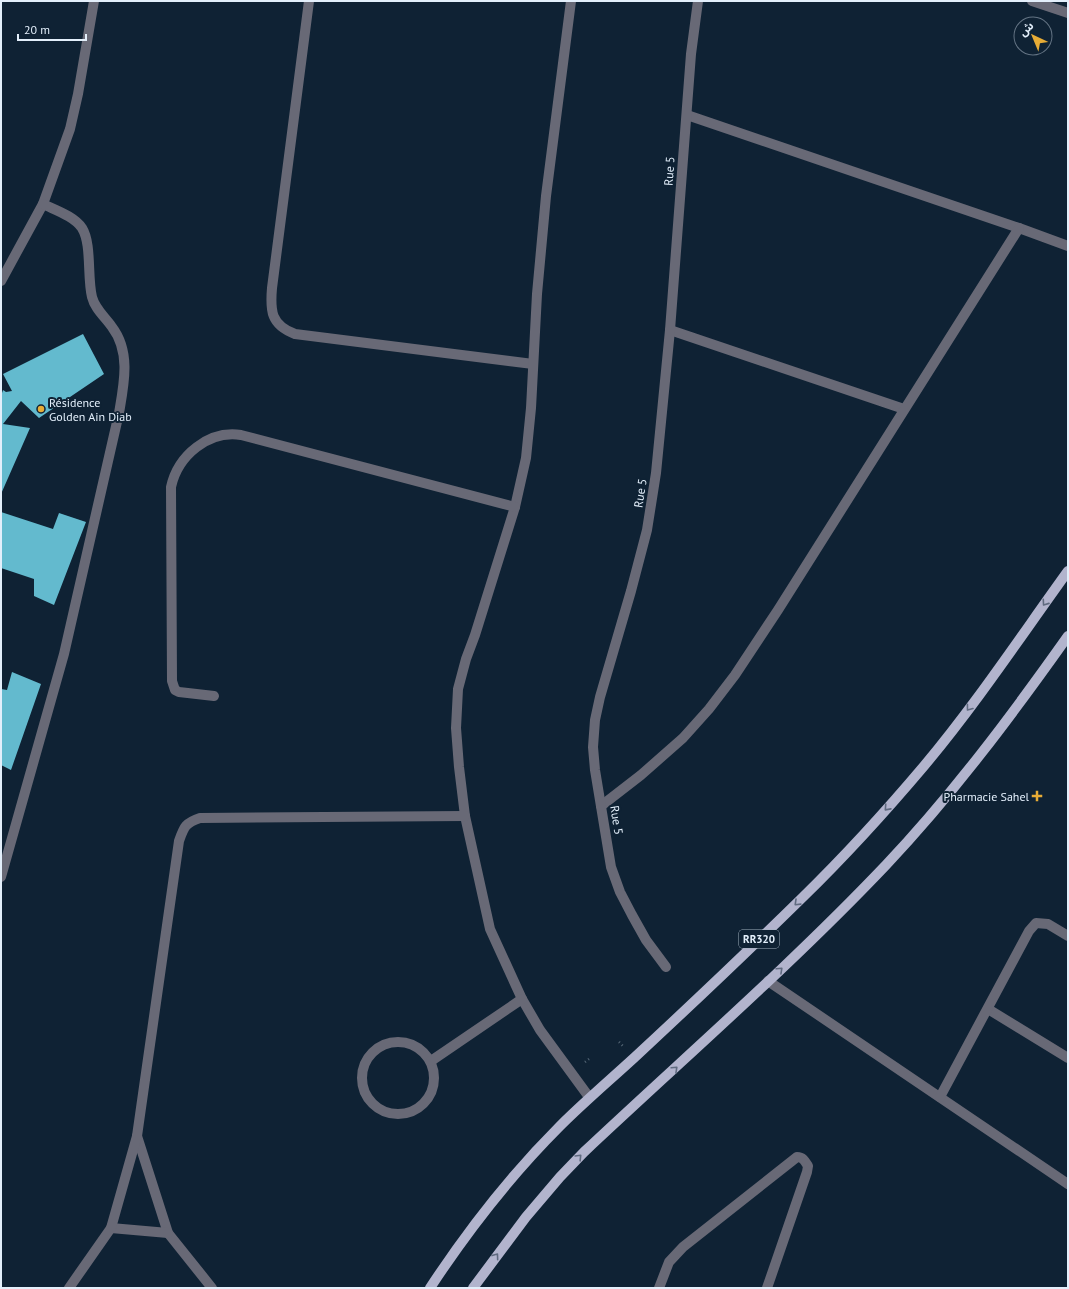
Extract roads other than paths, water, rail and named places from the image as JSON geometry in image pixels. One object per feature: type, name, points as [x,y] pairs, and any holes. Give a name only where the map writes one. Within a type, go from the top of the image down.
[{"type":"main road","name":"RR320","points":[[430,1288],[496,1196],[559,1126],[589,1097],[634,1058],[804,896],[888,807],[925,765],[980,694],[1068,571]]},
{"type":"main road","name":"RR320","points":[[473,1288],[526,1217],[560,1177],[604,1133],[816,935],[876,874],[922,824],[1030,690],[1068,636]]},
{"type":"street","points":[[1,281],[43,204],[70,129],[78,94],[94,1]]},
{"type":"street","points":[[309,1],[272,288],[272,312],[277,323],[283,329],[295,334],[532,364]]},
{"type":"street","points":[[571,1],[546,196],[537,294],[532,364],[531,408],[526,458],[515,507],[458,689],[456,728],[465,816],[490,929],[522,1000],[540,1030],[589,1097]]},
{"type":"street","name":"Rue 5","points":[[666,967],[646,940],[620,892],[611,867],[595,770],[593,747],[595,720],[600,697],[647,530],[656,473],[670,330],[691,54],[698,1]]},
{"type":"street","points":[[1032,1],[1068,13]]},
{"type":"street","points":[[686,115],[1068,246]]},
{"type":"street","points":[[1,877],[64,654],[124,386],[125,366],[120,339],[98,310],[92,298],[85,235],[78,223],[72,218],[43,204]]},
{"type":"street","points":[[601,806],[641,775],[683,738],[735,675],[778,610],[1019,228]]},
{"type":"street","points":[[670,330],[904,409]]},
{"type":"street","points":[[214,696],[179,692],[175,690],[172,681],[172,487],[177,469],[190,454],[205,441],[223,434],[241,434],[515,507]]},
{"type":"street","points":[[69,1288],[111,1228],[137,1136],[179,841],[183,830],[189,822],[200,818],[465,816]]},
{"type":"street","points":[[940,1097],[1029,931],[1036,923],[1048,924],[1068,936]]},
{"type":"street","points":[[768,981],[1068,1184]]},
{"type":"street","points":[[431,1061],[522,1000]]},
{"type":"street","points":[[988,1009],[1068,1058]]},
{"type":"street","points":[[390,1043],[408,1043],[424,1052],[431,1061],[434,1073],[434,1084],[430,1096],[422,1105],[412,1111],[401,1114],[378,1108],[370,1100],[364,1089],[362,1077],[365,1065],[370,1055],[379,1047],[390,1043]]},
{"type":"street","points":[[137,1136],[168,1233],[212,1288]]},
{"type":"street","points":[[659,1288],[669,1262],[683,1246],[797,1157],[801,1157],[805,1160],[808,1166],[807,1172],[767,1288]]},
{"type":"street","points":[[111,1228],[168,1233]]},
{"type":"place","name":"Résidence Golden Ain Diab","points":[[41,409]]},
{"type":"place","name":"Pharmacie Sahel","points":[[1037,796]]}]
